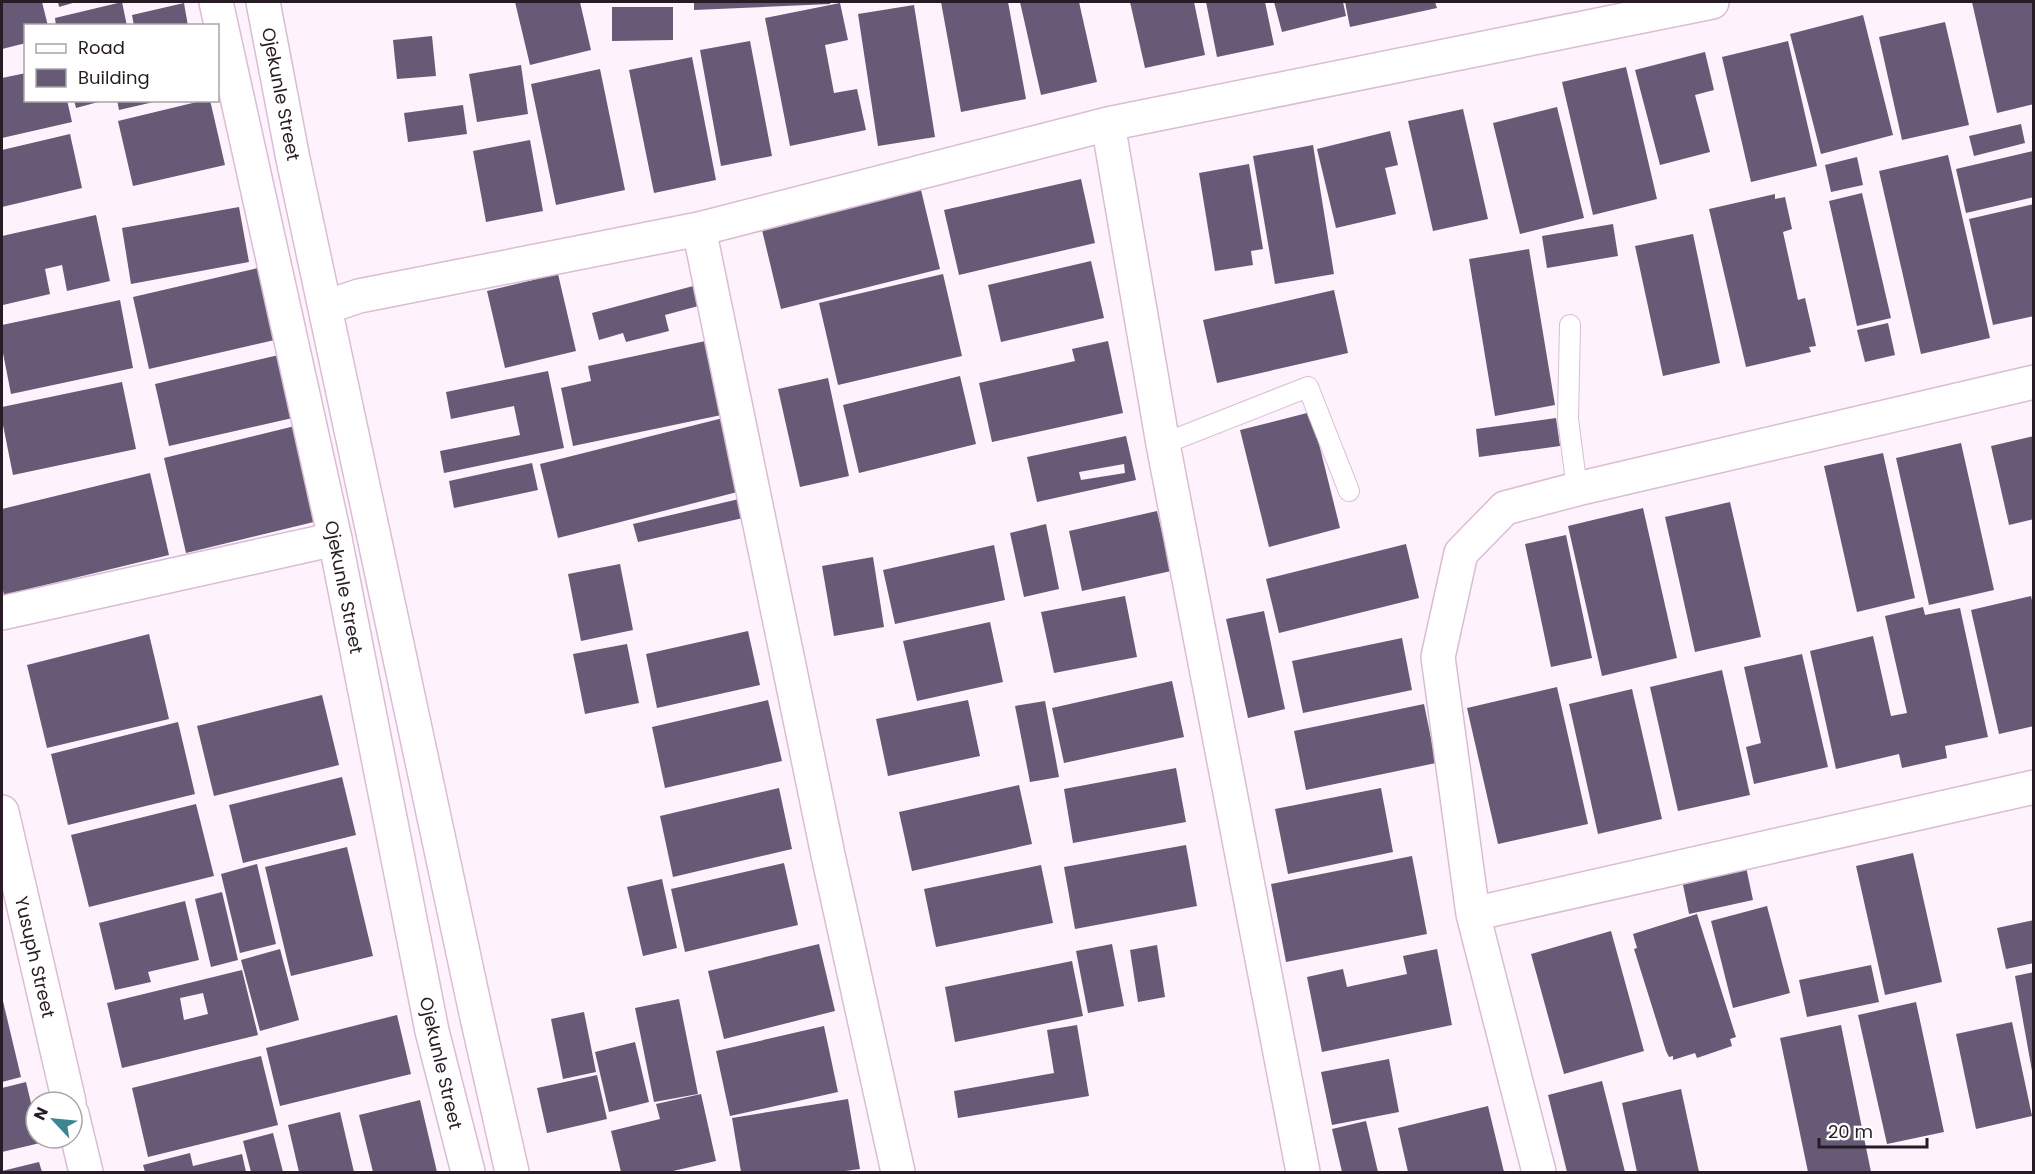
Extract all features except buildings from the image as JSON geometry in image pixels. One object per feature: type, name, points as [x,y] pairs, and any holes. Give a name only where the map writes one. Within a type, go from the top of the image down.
[{"type":"street","name":"Ojekunle Street","points":[[216,2],[335,539],[432,1032],[468,1173]]},
{"type":"street","name":"Ojekunle Street","points":[[263,2],[293,159],[512,1173]]},
{"type":"street","points":[[326,307],[359,296],[699,229],[1108,124],[1712,2]]},
{"type":"street","points":[[1108,124],[1163,444],[1303,1173]]},
{"type":"street","points":[[699,229],[830,867],[898,1173]]},
{"type":"street","points":[[1539,1173],[1473,914],[1438,657],[1461,553],[1505,508],[1577,489],[2034,382]]},
{"type":"street","points":[[2,613],[335,539]]},
{"type":"street","points":[[1473,914],[2034,786]]},
{"type":"street","name":"Yusuph Street","points":[[2,812],[5,849],[66,1090]]},
{"type":"street","points":[[81,1150],[86,1173]]},
{"type":"lane","points":[[1570,326],[1568,419],[1577,489]]},
{"type":"lane","points":[[1163,444],[1308,387],[1349,491]]}]
